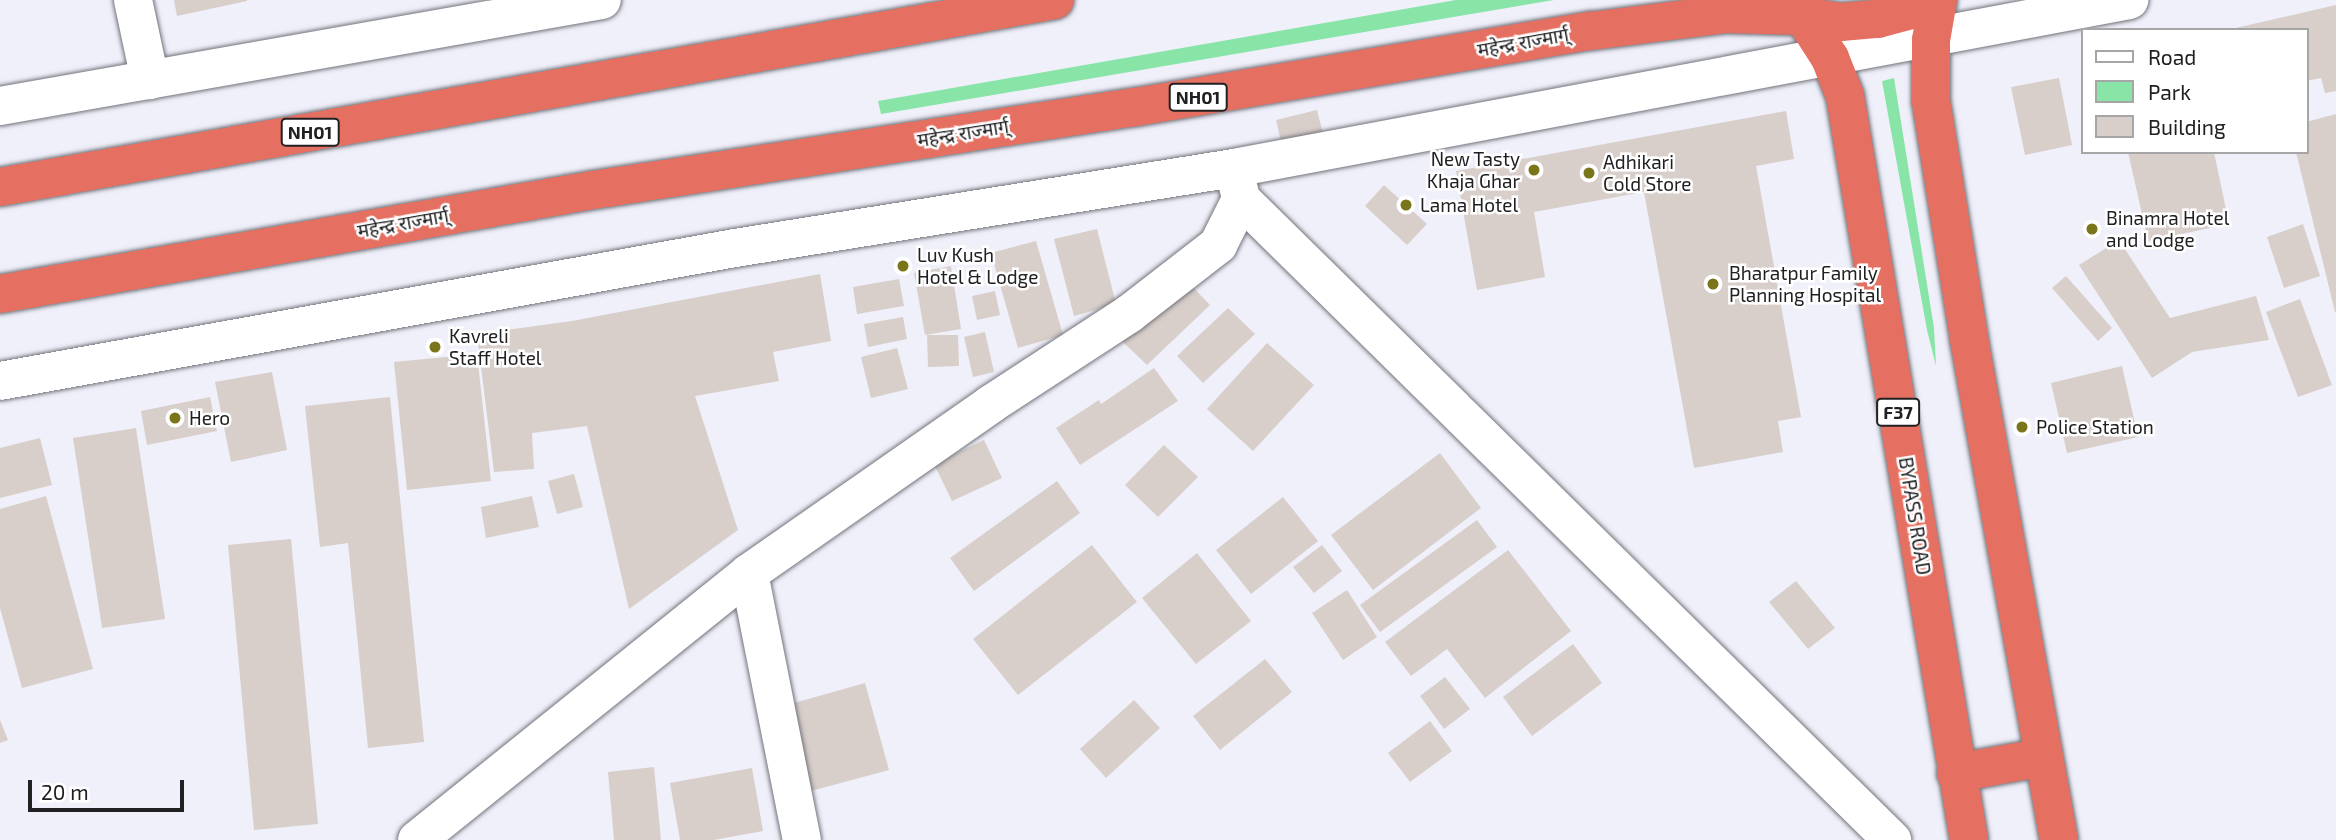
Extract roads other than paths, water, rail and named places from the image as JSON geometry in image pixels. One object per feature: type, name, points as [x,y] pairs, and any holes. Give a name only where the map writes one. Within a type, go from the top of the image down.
[{"type":"highway","name":"NH01","points":[[0,187],[1055,0]]},
{"type":"highway","name":"महेन्द्र राज्मार्ग्","points":[[0,293],[593,190],[1148,105],[1626,26],[1795,8],[1841,22],[1878,19],[1912,9],[1925,0]]},
{"type":"highway","points":[[1938,0],[1931,40],[1931,102],[1958,273],[2059,840]]},
{"type":"highway","name":"BYPASS ROAD","points":[[1795,8],[1830,58],[1845,96],[1969,840]]},
{"type":"highway","points":[[1956,773],[2044,757]]},
{"type":"street","points":[[133,0],[150,80]]},
{"type":"street","points":[[0,106],[602,0]]},
{"type":"street","points":[[0,381],[735,248],[1238,184],[1830,58],[2129,0]]},
{"type":"street","points":[[416,840],[749,573],[991,404],[1129,314],[1218,245],[1238,184]]},
{"type":"street","points":[[1238,184],[1892,840]]},
{"type":"street","points":[[749,573],[802,840]]},
{"type":"place","name":"New Tasty Khaja Ghar","points":[[1534,170]]},
{"type":"place","name":"Adhikari Cold Store","points":[[1589,173]]},
{"type":"place","name":"Lama Hotel","points":[[1406,205]]},
{"type":"place","name":"Binamra Hotel and Lodge","points":[[2092,229]]},
{"type":"place","name":"Luv Kush Hotel & Lodge","points":[[903,266]]},
{"type":"place","name":"Bharatpur Family Planning Hospital","points":[[1713,284]]},
{"type":"place","name":"Kavreli Staff Hotel","points":[[435,347]]},
{"type":"place","name":"Hero","points":[[175,418]]},
{"type":"place","name":"Police Station","points":[[2022,427]]}]
